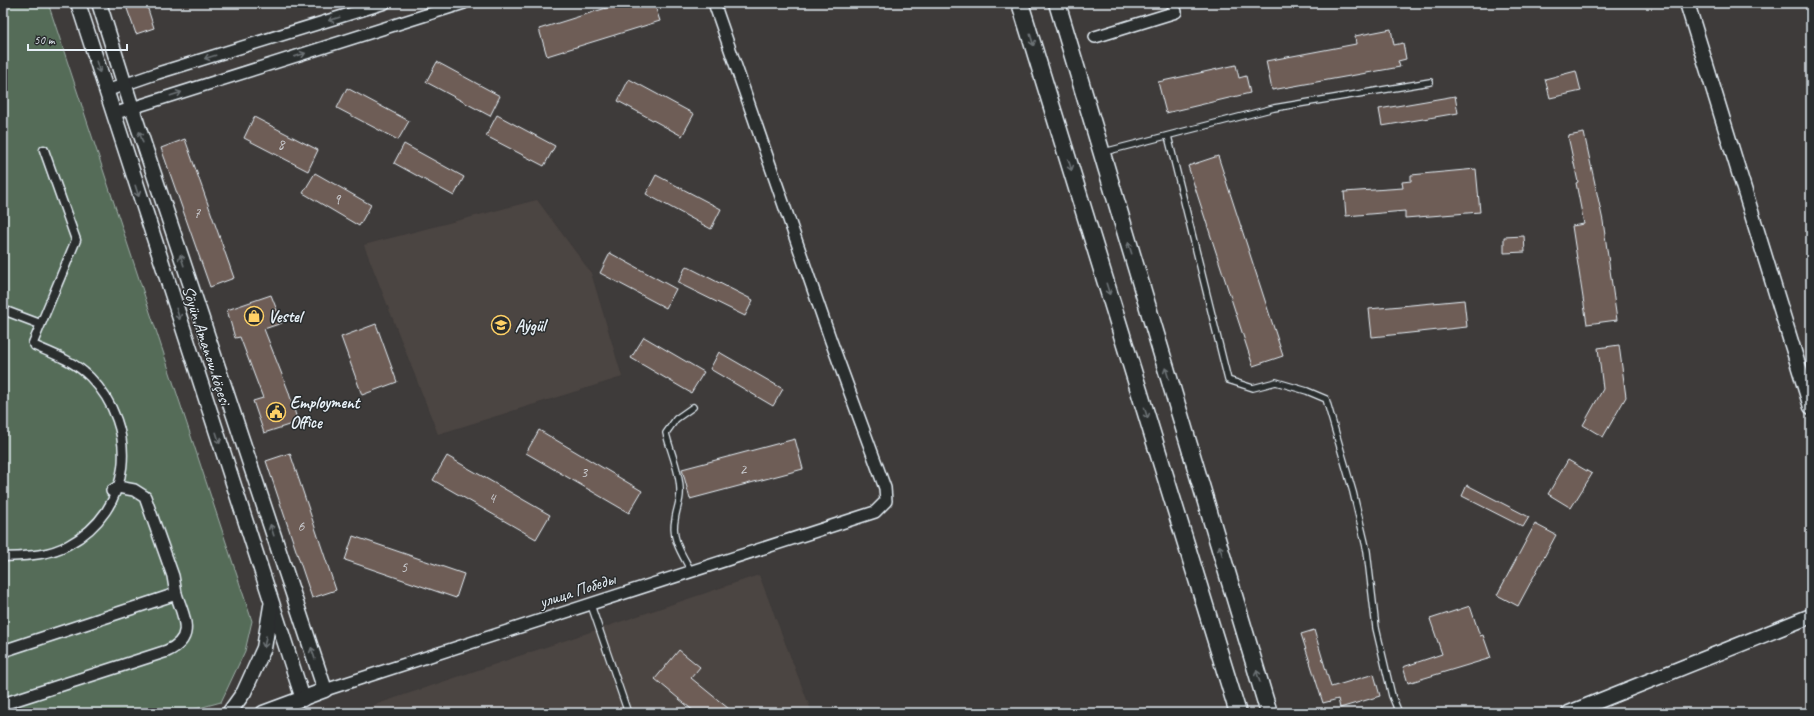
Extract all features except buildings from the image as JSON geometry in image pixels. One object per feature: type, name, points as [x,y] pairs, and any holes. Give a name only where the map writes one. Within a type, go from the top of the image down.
[{"type":"main road","points":[[1020,3],[1238,713]]},
{"type":"main road","points":[[1057,3],[1269,713]]},
{"type":"street","name":"Söyün Amanow köçesi","points":[[78,3],[302,699]]},
{"type":"street","name":"Söyün Amanow köçesi","points":[[99,3],[132,108],[325,690]]},
{"type":"street","points":[[106,91],[385,3]]},
{"type":"street","points":[[113,114],[464,3]]},
{"type":"street","name":"улица Победы","points":[[263,713],[325,690],[875,512],[886,501],[885,488],[831,341],[714,3]]},
{"type":"street","points":[[1094,37],[1176,12],[1173,3]]},
{"type":"street","points":[[1687,3],[1811,408]]},
{"type":"street","points":[[3,557],[33,556],[68,545],[90,528],[107,509],[123,471],[124,448],[119,422],[107,397],[90,376],[71,362],[34,344],[40,324],[76,240],[44,150]]},
{"type":"street","points":[[3,310],[40,324]]},
{"type":"street","points":[[3,704],[176,647],[185,637],[186,625],[176,594],[173,576],[144,497],[134,490],[115,489]]},
{"type":"street","points":[[3,651],[176,594]]},
{"type":"street","points":[[229,713],[244,692],[264,648],[272,603]]},
{"type":"street","points":[[1569,713],[1811,616]]},
{"type":"lane","points":[[1102,153],[1274,108],[1430,82]]},
{"type":"lane","points":[[1168,136],[1228,380],[1252,388],[1276,382],[1307,391],[1326,399],[1353,492],[1367,551],[1376,628],[1392,696],[1399,713]]},
{"type":"lane","points":[[691,571],[676,544],[673,531],[680,504],[680,488],[666,433],[676,419],[693,407]]},
{"type":"lane","points":[[591,605],[628,713]]},
{"type":"shaded area","name":"Aýgül","points":[[537,200],[591,273],[622,377],[438,434],[364,245]]},
{"type":"shaded area","points":[[759,575],[812,713],[351,713]]},
{"type":"green space","points":[[3,3],[48,3],[252,621],[245,651],[221,702],[181,713],[3,713]]},
{"type":"place","name":"Vestel","points":[[254,316]]},
{"type":"place","name":"Aýgül","points":[[501,325]]},
{"type":"place","name":"Employment Office","points":[[276,412]]}]
